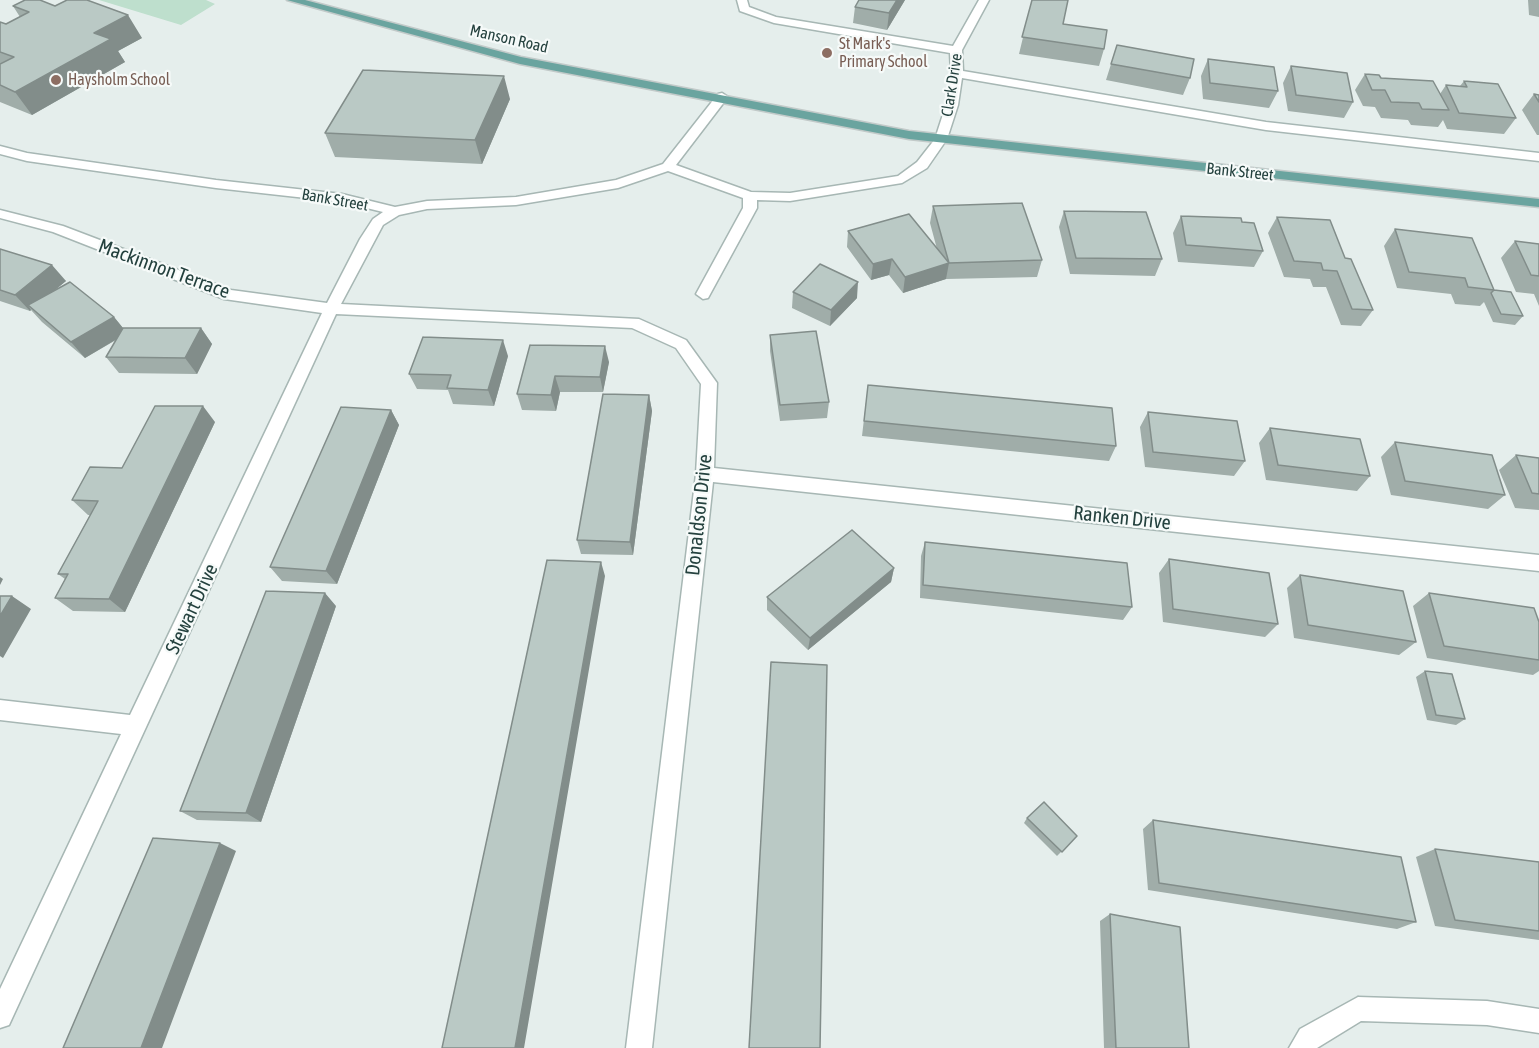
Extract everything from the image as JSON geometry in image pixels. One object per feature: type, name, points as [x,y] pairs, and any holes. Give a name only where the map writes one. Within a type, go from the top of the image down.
[{"type":"main road","name":"Manson Road","points":[[292,0],[520,60],[722,97]]},
{"type":"main road","name":"Bank Street","points":[[722,97],[941,139],[1539,203]]},
{"type":"street","points":[[742,0],[744,9],[774,20],[956,50]]},
{"type":"street","name":"Clark Drive","points":[[941,139],[952,105],[957,74],[956,50],[984,0]]},
{"type":"street","points":[[957,74],[1266,126],[1539,157]]},
{"type":"street","points":[[722,97],[668,167],[750,196],[790,197],[902,179],[922,165],[941,139]]},
{"type":"street","name":"Bank Street","points":[[0,150],[27,157],[216,184],[342,198],[395,212],[427,205],[527,199],[618,184],[668,167]]},
{"type":"street","points":[[703,294],[750,208],[750,196]]},
{"type":"street","name":"Stewart Drive","points":[[0,1016],[138,726],[331,309],[378,222],[395,212]]},
{"type":"street","name":"Mackinnon Terrace","points":[[0,214],[58,229],[229,295],[331,309]]},
{"type":"street","name":"Donaldson Drive","points":[[331,309],[634,323],[681,344],[709,382],[705,474],[639,1048]]},
{"type":"street","name":"Ranken Drive","points":[[705,474],[1539,563]]},
{"type":"street","points":[[0,710],[138,726]]},
{"type":"street","points":[[1302,1048],[1309,1038],[1358,1009],[1486,1013],[1539,1021]]},
{"type":"green space","points":[[99,0],[206,0],[215,4],[181,25]]},
{"type":"building","points":[[25,0],[40,0],[55,6],[67,0],[87,0],[128,15],[94,33],[111,39],[15,92],[0,85],[0,64],[14,57],[0,52],[0,22],[6,24],[29,12],[13,6]]},
{"type":"building","points":[[859,0],[897,0],[889,13],[855,7]]},
{"type":"building","points":[[1032,0],[1068,0],[1063,24],[1107,30],[1104,49],[1022,37]]},
{"type":"building","points":[[1117,45],[1194,59],[1190,78],[1111,64]]},
{"type":"building","points":[[1208,59],[1274,67],[1278,91],[1210,83]]},
{"type":"building","points":[[1291,66],[1347,73],[1353,102],[1296,95]]},
{"type":"building","points":[[363,70],[504,76],[475,140],[325,133]]},
{"type":"building","points":[[1365,74],[1379,75],[1381,78],[1433,81],[1449,110],[1422,109],[1419,103],[1391,102],[1385,90],[1372,90]]},
{"type":"building","points":[[1464,81],[1498,84],[1516,118],[1459,113],[1446,85],[1467,87]]},
{"type":"building","points":[[1022,203],[1042,260],[949,263],[933,206]]},
{"type":"building","points":[[1064,211],[1146,212],[1162,259],[1076,258]]},
{"type":"building","points":[[909,214],[949,263],[905,277],[892,259],[873,264],[848,231]]},
{"type":"building","points":[[1181,216],[1241,218],[1242,222],[1254,223],[1263,251],[1186,245]]},
{"type":"building","points":[[1277,217],[1330,220],[1345,258],[1351,259],[1373,310],[1352,309],[1337,271],[1323,270],[1321,263],[1294,261]]},
{"type":"building","points":[[1395,229],[1472,238],[1494,290],[1468,287],[1465,278],[1409,272]]},
{"type":"building","points":[[1515,241],[1539,244],[1539,276],[1531,275]]},
{"type":"building","points":[[0,249],[52,265],[15,295],[0,290]]},
{"type":"building","points":[[820,264],[858,282],[831,310],[793,292]]},
{"type":"building","points":[[70,282],[114,317],[71,342],[28,305]]},
{"type":"building","points":[[1494,290],[1511,292],[1523,316],[1501,314],[1491,293]]},
{"type":"building","points":[[123,328],[201,328],[185,358],[106,357]]},
{"type":"building","points":[[816,331],[829,402],[780,405],[770,335]]},
{"type":"building","points":[[423,337],[503,340],[488,390],[447,388],[451,375],[409,374]]},
{"type":"building","points":[[530,345],[605,346],[600,377],[555,376],[551,395],[517,394]]},
{"type":"building","points":[[868,385],[1112,408],[1116,446],[864,421]]},
{"type":"building","points":[[603,394],[649,395],[630,542],[577,540]]},
{"type":"building","points":[[155,406],[203,406],[109,599],[55,598],[68,574],[58,574],[98,501],[72,500],[90,467],[122,468]]},
{"type":"building","points":[[341,407],[391,410],[326,571],[270,567]]},
{"type":"building","points":[[1148,412],[1237,421],[1245,461],[1153,452]]},
{"type":"building","points":[[1270,428],[1360,439],[1370,476],[1278,465]]},
{"type":"building","points":[[1395,442],[1492,455],[1505,495],[1405,481]]},
{"type":"building","points":[[1516,455],[1539,458],[1539,494],[1532,493]]},
{"type":"building","points":[[852,530],[894,568],[810,638],[767,597]]},
{"type":"building","points":[[925,542],[1127,563],[1132,607],[923,585]]},
{"type":"building","points":[[1169,559],[1269,573],[1278,624],[1173,609]]},
{"type":"building","points":[[547,560],[601,562],[515,1048],[442,1048]]},
{"type":"building","points":[[1300,575],[1403,591],[1416,642],[1308,625]]},
{"type":"building","points":[[266,591],[325,593],[246,813],[180,811]]},
{"type":"building","points":[[1429,593],[1534,608],[1539,622],[1539,660],[1444,646]]},
{"type":"building","points":[[0,596],[12,596],[0,616]]},
{"type":"building","points":[[771,662],[827,665],[820,1048],[749,1048]]},
{"type":"building","points":[[1425,671],[1452,674],[1465,719],[1436,715]]},
{"type":"building","points":[[1044,802],[1077,836],[1062,852],[1027,818]]},
{"type":"building","points":[[1153,820],[1401,857],[1416,922],[1159,883]]},
{"type":"building","points":[[153,838],[220,843],[141,1048],[63,1048]]},
{"type":"building","points":[[1435,849],[1539,862],[1539,931],[1455,920]]},
{"type":"building","points":[[1110,914],[1180,927],[1189,1048],[1116,1048]]},
{"type":"place","name":"St Mark's Primary School","points":[[827,53]]},
{"type":"place","name":"Haysholm School","points":[[56,80]]}]
